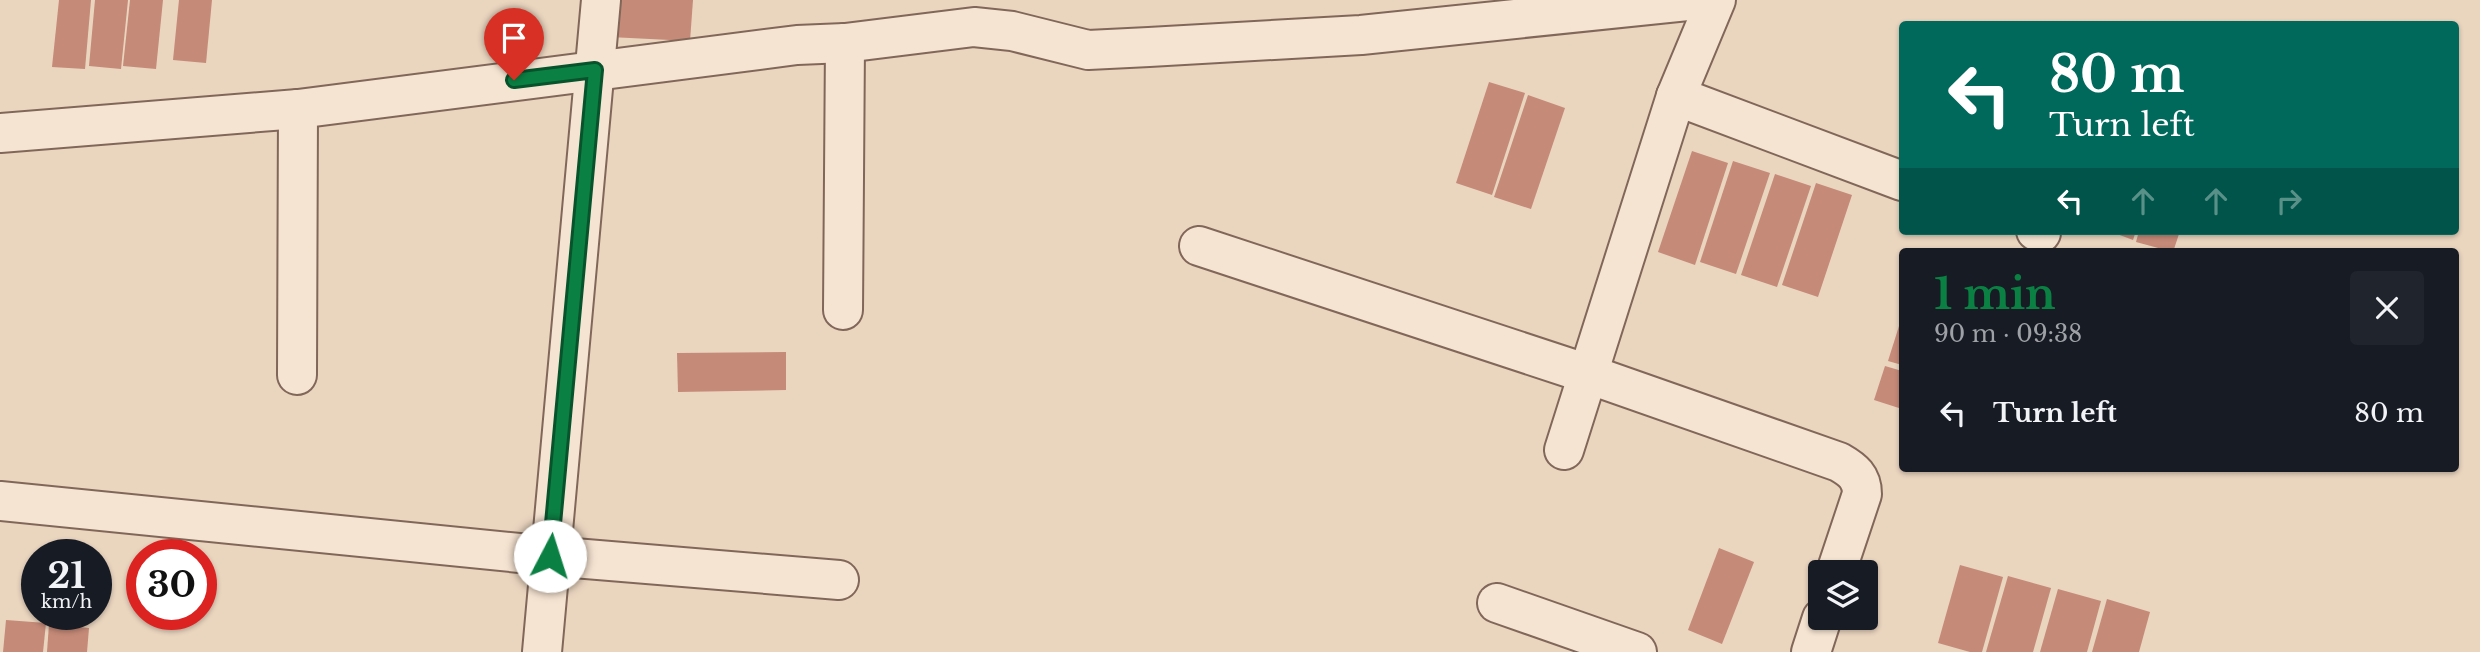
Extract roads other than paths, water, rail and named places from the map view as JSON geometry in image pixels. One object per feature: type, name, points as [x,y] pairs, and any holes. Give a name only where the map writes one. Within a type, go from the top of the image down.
[{"type":"street","points":[[542,652],[601,0]]},
{"type":"street","points":[[0,133],[298,109],[797,45],[845,43],[975,14],[1012,31],[1088,50],[1361,35],[1697,0]]},
{"type":"street","points":[[1564,450],[1676,96],[1716,0]]},
{"type":"street","points":[[844,310],[845,43]]},
{"type":"street","points":[[1676,96],[1899,180]]},
{"type":"street","points":[[297,375],[298,109]]},
{"type":"street","points":[[1199,246],[1588,374],[1839,462],[1855,471],[1862,485],[1862,494],[1840,560]]},
{"type":"street","points":[[0,501],[550,556],[839,580]]},
{"type":"street","points":[[1497,603],[1637,652]]},
{"type":"street","points":[[1811,652],[1818,630]]}]
